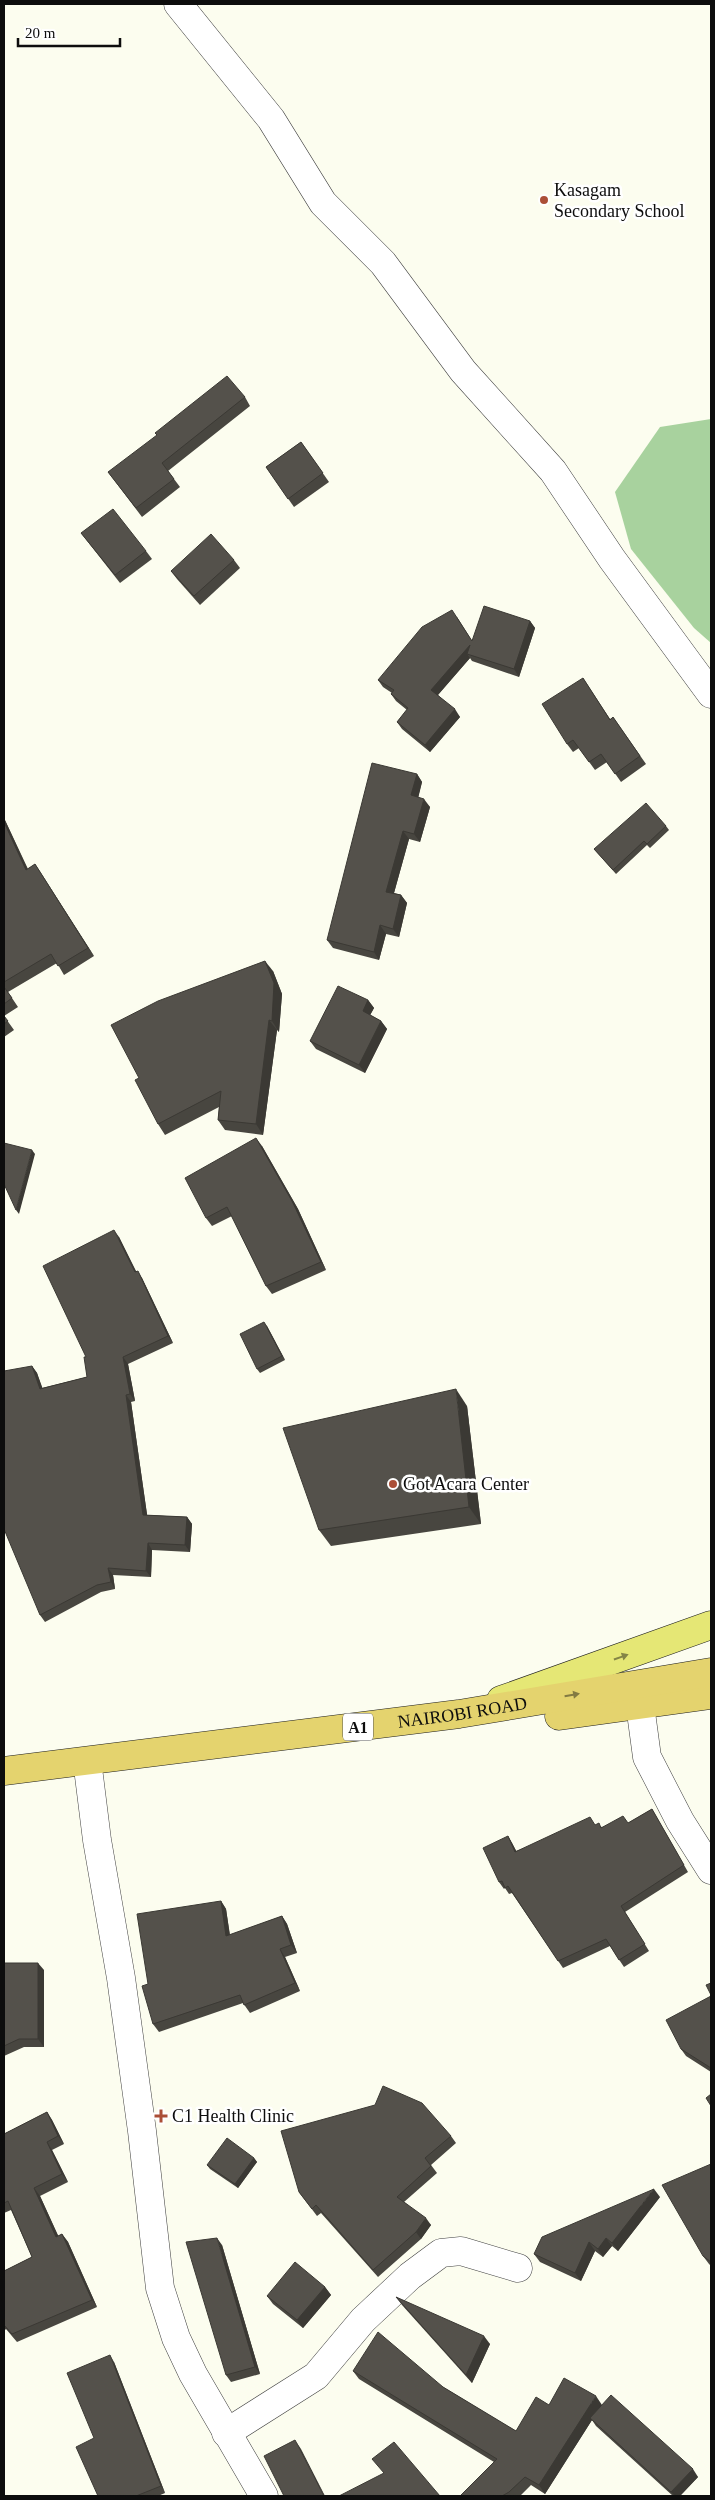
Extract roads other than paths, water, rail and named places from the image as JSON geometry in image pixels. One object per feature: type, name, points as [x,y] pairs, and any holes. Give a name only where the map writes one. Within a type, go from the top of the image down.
[{"type":"highway","name":"NAIROBI ROAD","points":[[4,1771],[459,1714],[711,1672]]},
{"type":"highway","name":"NAIROBI ROAD","points":[[4,1789],[89,1776],[711,1695]]},
{"type":"main road","points":[[459,1714],[711,1625]]},
{"type":"street","points":[[178,4],[271,119],[323,203],[383,263],[463,371],[553,471],[612,559],[711,694]]},
{"type":"street","points":[[640,1705],[647,1758],[680,1821],[711,1870]]},
{"type":"street","points":[[89,1776],[97,1840],[121,1978],[142,2131],[160,2288],[176,2338],[208,2403],[264,2496]]},
{"type":"street","points":[[226,2433],[316,2376],[363,2320],[410,2276],[441,2253],[461,2251],[518,2268]]},
{"type":"place","name":"Kasagam Secondary School","points":[[544,200]]},
{"type":"place","name":"Got Acara Center","points":[[393,1484]]},
{"type":"place","name":"C1 Health Clinic","points":[[161,2116]]}]
